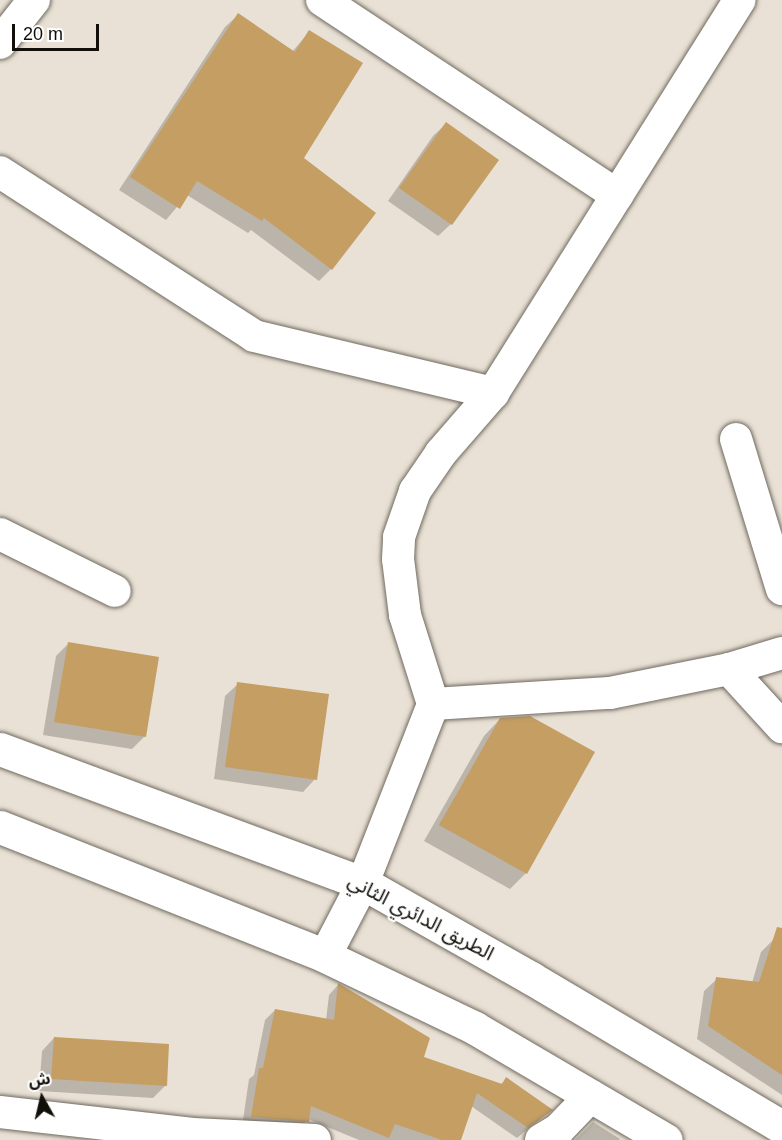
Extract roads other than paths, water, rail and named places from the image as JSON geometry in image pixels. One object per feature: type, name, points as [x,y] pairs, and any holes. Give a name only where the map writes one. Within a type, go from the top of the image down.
[{"type":"main road","name":"الطريق الدائري الثاني","points":[[0,749],[363,883],[781,1124]]},
{"type":"main road","points":[[0,827],[325,956],[475,1028],[666,1140]]},
{"type":"street","points":[[0,43],[34,0]]},
{"type":"street","points":[[322,0],[617,195]]},
{"type":"street","points":[[325,956],[363,883],[433,704],[405,615],[398,559],[399,537],[415,491],[441,453],[493,393],[740,0]]},
{"type":"street","points":[[0,172],[254,336],[493,393]]},
{"type":"street","points":[[736,439],[782,589]]},
{"type":"street","points":[[0,534],[114,591]]},
{"type":"street","points":[[433,704],[610,693],[729,669],[782,653]]},
{"type":"street","points":[[729,669],[782,727]]},
{"type":"street","points":[[541,1140],[559,1130],[591,1096]]},
{"type":"street","points":[[0,1112],[193,1134],[315,1140]]}]
